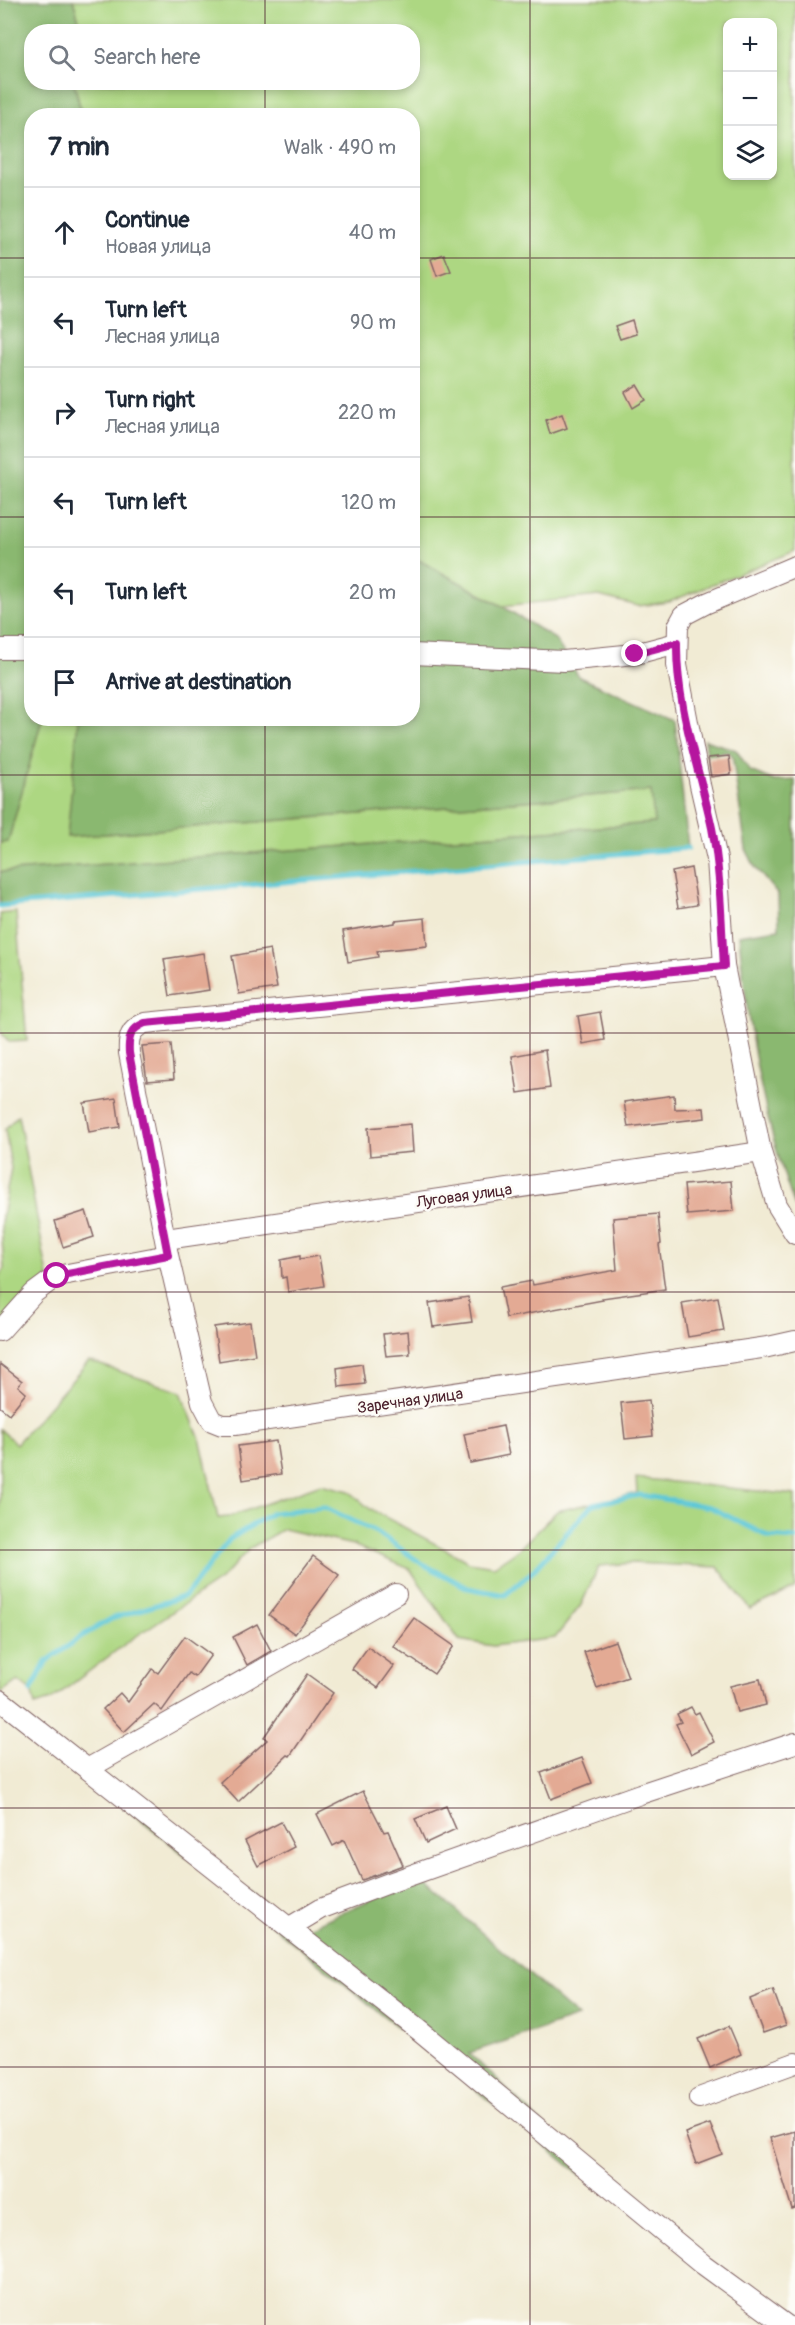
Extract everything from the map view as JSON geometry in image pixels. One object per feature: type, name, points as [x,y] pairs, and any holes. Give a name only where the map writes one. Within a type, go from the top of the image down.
[{"type":"street","points":[[795,566],[684,615],[678,626],[677,643],[677,665],[685,714],[717,859],[724,966],[761,1152],[777,1205],[795,1234]]},
{"type":"street","points":[[420,654],[564,661],[635,654],[677,643]]},
{"type":"street","points":[[0,649],[24,649]]},
{"type":"street","name":"Заречная улица","points":[[724,966],[145,1023],[133,1030],[128,1040],[129,1053],[167,1247],[202,1402],[212,1421],[222,1425],[235,1425],[744,1351],[795,1341]]},
{"type":"street","name":"Луговая улица","points":[[0,1331],[34,1293],[57,1276],[167,1247],[761,1152]]},
{"type":"street","points":[[89,1768],[396,1594]]},
{"type":"street","points":[[0,1700],[290,1927],[568,2151],[704,2265],[786,2325]]},
{"type":"street","points":[[290,1927],[320,1909],[400,1879],[640,1794],[795,1743]]},
{"type":"street","points":[[699,2098],[795,2063]]},
{"type":"green space","points":[[0,0],[73,0],[80,24],[24,24],[24,90],[76,90],[80,108],[24,108],[24,726],[40,726],[8,842],[0,843]]},
{"type":"green space","points":[[73,0],[795,0],[795,551],[669,602],[638,606],[599,596],[502,606],[420,561],[420,108],[80,108],[76,90],[420,90],[420,24],[80,24]]},
{"type":"green space","points":[[420,561],[502,606],[555,639],[579,677],[675,720],[688,848],[0,906],[0,872],[654,823],[651,791],[67,837],[77,726],[420,726]]},
{"type":"green space","points":[[40,726],[77,726],[68,837],[652,791],[654,823],[0,872],[0,843],[8,842]]},
{"type":"green space","points":[[705,740],[736,750],[750,771],[775,781],[795,780],[795,1207],[774,1141],[758,1073],[739,935],[779,929],[778,895],[755,867],[746,849],[732,755],[728,752],[707,755]]},
{"type":"green space","points":[[16,912],[27,1041],[9,1042],[0,1031],[0,914]]},
{"type":"green space","points":[[18,1115],[50,1287],[0,1344],[0,1277],[4,1268],[1,1223],[11,1168],[5,1129]]},
{"type":"green space","points":[[89,1361],[181,1392],[201,1442],[218,1518],[228,1517],[321,1484],[349,1491],[370,1509],[469,1562],[494,1566],[519,1549],[557,1511],[637,1493],[636,1478],[795,1495],[795,1588],[750,1609],[718,1567],[633,1563],[599,1566],[581,1605],[555,1638],[493,1646],[459,1640],[410,1569],[353,1545],[283,1529],[250,1548],[220,1580],[129,1641],[51,1700],[35,1705],[31,1691],[18,1681],[0,1693],[0,1429],[16,1444]]},
{"type":"green space","points":[[62,1756],[303,1930],[419,1878],[578,2017],[469,2053],[581,2161],[581,2175]]},
{"type":"building","points":[[444,254],[451,271],[437,276],[431,259]]},
{"type":"building","points":[[632,320],[636,334],[620,339],[615,326]]},
{"type":"building","points":[[637,385],[646,400],[633,408],[625,392]]},
{"type":"building","points":[[562,414],[567,428],[550,434],[546,420]]},
{"type":"building","points":[[729,756],[731,774],[711,777],[708,758]]},
{"type":"building","points":[[691,868],[697,905],[678,908],[672,872]]},
{"type":"building","points":[[425,918],[427,946],[377,951],[378,957],[348,962],[343,931]]},
{"type":"building","points":[[270,949],[277,988],[239,994],[232,956]]},
{"type":"building","points":[[203,953],[209,990],[170,996],[164,959]]},
{"type":"building","points":[[600,1012],[605,1040],[583,1044],[578,1016]]},
{"type":"building","points":[[171,1044],[174,1079],[147,1081],[142,1046]]},
{"type":"building","points":[[545,1050],[550,1088],[518,1093],[512,1056]]},
{"type":"building","points":[[674,1095],[675,1109],[704,1108],[705,1118],[628,1127],[624,1102]]},
{"type":"building","points":[[116,1098],[120,1127],[89,1132],[84,1103]]},
{"type":"building","points":[[411,1124],[413,1152],[370,1156],[368,1128]]},
{"type":"building","points":[[731,1181],[734,1211],[687,1215],[684,1185]]},
{"type":"building","points":[[86,1211],[94,1237],[63,1247],[55,1221]]},
{"type":"building","points":[[658,1214],[661,1244],[659,1245],[665,1289],[602,1298],[603,1300],[506,1318],[500,1287],[532,1281],[533,1285],[617,1270],[613,1218]]},
{"type":"building","points":[[300,1256],[300,1259],[319,1256],[324,1286],[288,1292],[286,1277],[282,1278],[281,1260]]},
{"type":"building","points":[[468,1297],[472,1322],[433,1327],[429,1303]]},
{"type":"building","points":[[718,1297],[724,1331],[688,1337],[682,1303]]},
{"type":"building","points":[[250,1322],[255,1355],[219,1361],[214,1327]]},
{"type":"building","points":[[408,1331],[410,1354],[386,1356],[383,1334]]},
{"type":"building","points":[[0,1364],[22,1381],[18,1386],[26,1393],[9,1414],[0,1407]]},
{"type":"building","points":[[362,1364],[365,1384],[339,1387],[337,1368]]},
{"type":"building","points":[[649,1400],[653,1436],[625,1439],[621,1403]]},
{"type":"building","points":[[503,1426],[509,1455],[470,1463],[464,1434]]},
{"type":"building","points":[[276,1441],[281,1474],[243,1480],[238,1446]]},
{"type":"building","points":[[313,1556],[339,1575],[295,1634],[269,1615]]},
{"type":"building","points":[[414,1618],[454,1646],[434,1674],[393,1646]]},
{"type":"building","points":[[257,1624],[271,1651],[247,1665],[233,1637]]},
{"type":"building","points":[[185,1636],[211,1655],[195,1677],[189,1673],[162,1711],[154,1704],[124,1732],[103,1709],[120,1693],[128,1702],[152,1669],[158,1673]]},
{"type":"building","points":[[615,1641],[628,1677],[597,1688],[584,1652]]},
{"type":"building","points":[[368,1647],[394,1666],[378,1688],[352,1669]]},
{"type":"building","points":[[307,1674],[333,1693],[290,1756],[288,1755],[238,1802],[220,1782],[267,1740],[264,1737]]},
{"type":"building","points":[[760,1679],[766,1705],[737,1712],[730,1686]]},
{"type":"building","points":[[691,1707],[695,1714],[699,1712],[714,1742],[691,1754],[676,1724],[681,1722],[677,1714]]},
{"type":"building","points":[[582,1758],[592,1783],[551,1799],[541,1773]]},
{"type":"building","points":[[363,1791],[384,1832],[388,1831],[403,1865],[362,1880],[344,1840],[333,1846],[317,1814]]},
{"type":"building","points":[[446,1806],[456,1829],[426,1843],[415,1819]]},
{"type":"building","points":[[281,1822],[294,1847],[258,1866],[245,1841]]},
{"type":"building","points":[[773,1990],[786,2025],[763,2033],[750,1999]]},
{"type":"building","points":[[729,2026],[741,2054],[710,2068],[698,2039]]},
{"type":"building","points":[[710,2124],[722,2154],[696,2164],[685,2133]]},
{"type":"building","points":[[795,2131],[795,2208],[792,2209],[770,2138]]},
{"type":"waterway","points":[[0,906],[688,848]]},
{"type":"waterway","points":[[31,1691],[46,1662],[82,1636],[111,1619],[185,1596],[230,1539],[272,1513],[324,1507],[378,1533],[421,1563],[468,1588],[505,1595],[532,1572],[593,1504],[640,1495],[710,1507],[769,1537],[795,1539]]},
{"type":"route","points":[[57,1276],[168,1255],[129,1053],[128,1040],[133,1030],[139,1025],[724,966],[717,859],[685,714],[677,665],[677,643],[635,654]]}]
